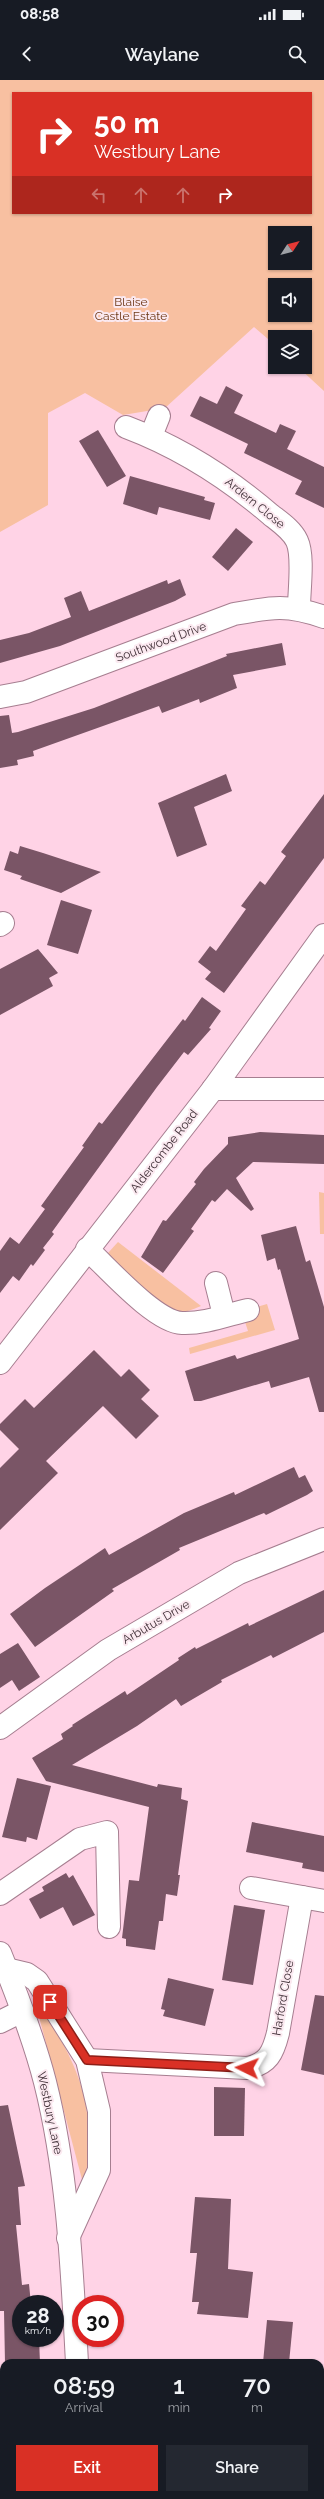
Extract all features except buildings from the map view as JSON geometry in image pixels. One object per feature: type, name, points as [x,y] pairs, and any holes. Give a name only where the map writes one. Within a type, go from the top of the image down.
[{"type":"street","points":[[151,436],[159,416]]},
{"type":"street","name":"Ardern Close","points":[[126,427],[151,436],[213,470],[252,498],[288,529],[297,541],[300,553],[299,608]]},
{"type":"street","name":"Southwood Drive","points":[[0,697],[26,692],[234,614],[268,608],[299,608],[324,617]]},
{"type":"street","name":"Aldercombe Road","points":[[0,1363],[87,1249],[213,1089],[324,935]]},
{"type":"street","points":[[213,1089],[324,1089]]},
{"type":"street","points":[[87,1249],[153,1311],[167,1318],[181,1323],[248,1310]]},
{"type":"street","points":[[216,1282],[224,1315]]},
{"type":"street","name":"Arbutus Drive","points":[[0,1728],[108,1650],[239,1573],[324,1539]]},
{"type":"street","points":[[0,1894],[80,1839],[107,1832],[109,1927]]},
{"type":"street","points":[[251,1888],[324,1901]]},
{"type":"street","name":"Harford Close","points":[[87,2060],[247,2068],[263,2063],[272,2053],[278,2034],[302,1897]]},
{"type":"street","name":"Westbury Lane","points":[[3,1961],[27,1974],[37,1982],[87,2060],[99,2111],[99,2170],[68,2238]]},
{"type":"street","name":"Westbury Lane","points":[[3,1961],[22,2011],[45,2082],[61,2164],[75,2308],[77,2359]]},
{"type":"street","points":[[0,2022],[22,2011]]},
{"type":"green space","name":"Blaise Castle Estate","points":[[0,80],[324,80],[324,391],[306,374],[312,374],[312,330],[268,330],[268,339],[254,327],[165,408],[123,415],[85,393],[48,413],[48,505],[0,532]]},
{"type":"green space","points":[[319,1192],[324,1193],[324,1234],[320,1234]]},
{"type":"green space","points":[[118,1242],[201,1306],[184,1312],[166,1310],[110,1258],[108,1253]]},
{"type":"green space","points":[[267,1304],[275,1330],[190,1354],[189,1348],[248,1331],[243,1316],[253,1308]]},
{"type":"green space","points":[[33,1994],[62,2041],[81,2084],[89,2131],[88,2157],[84,2187]]},
{"type":"route","points":[[50,2002],[87,2060],[247,2068]]}]
